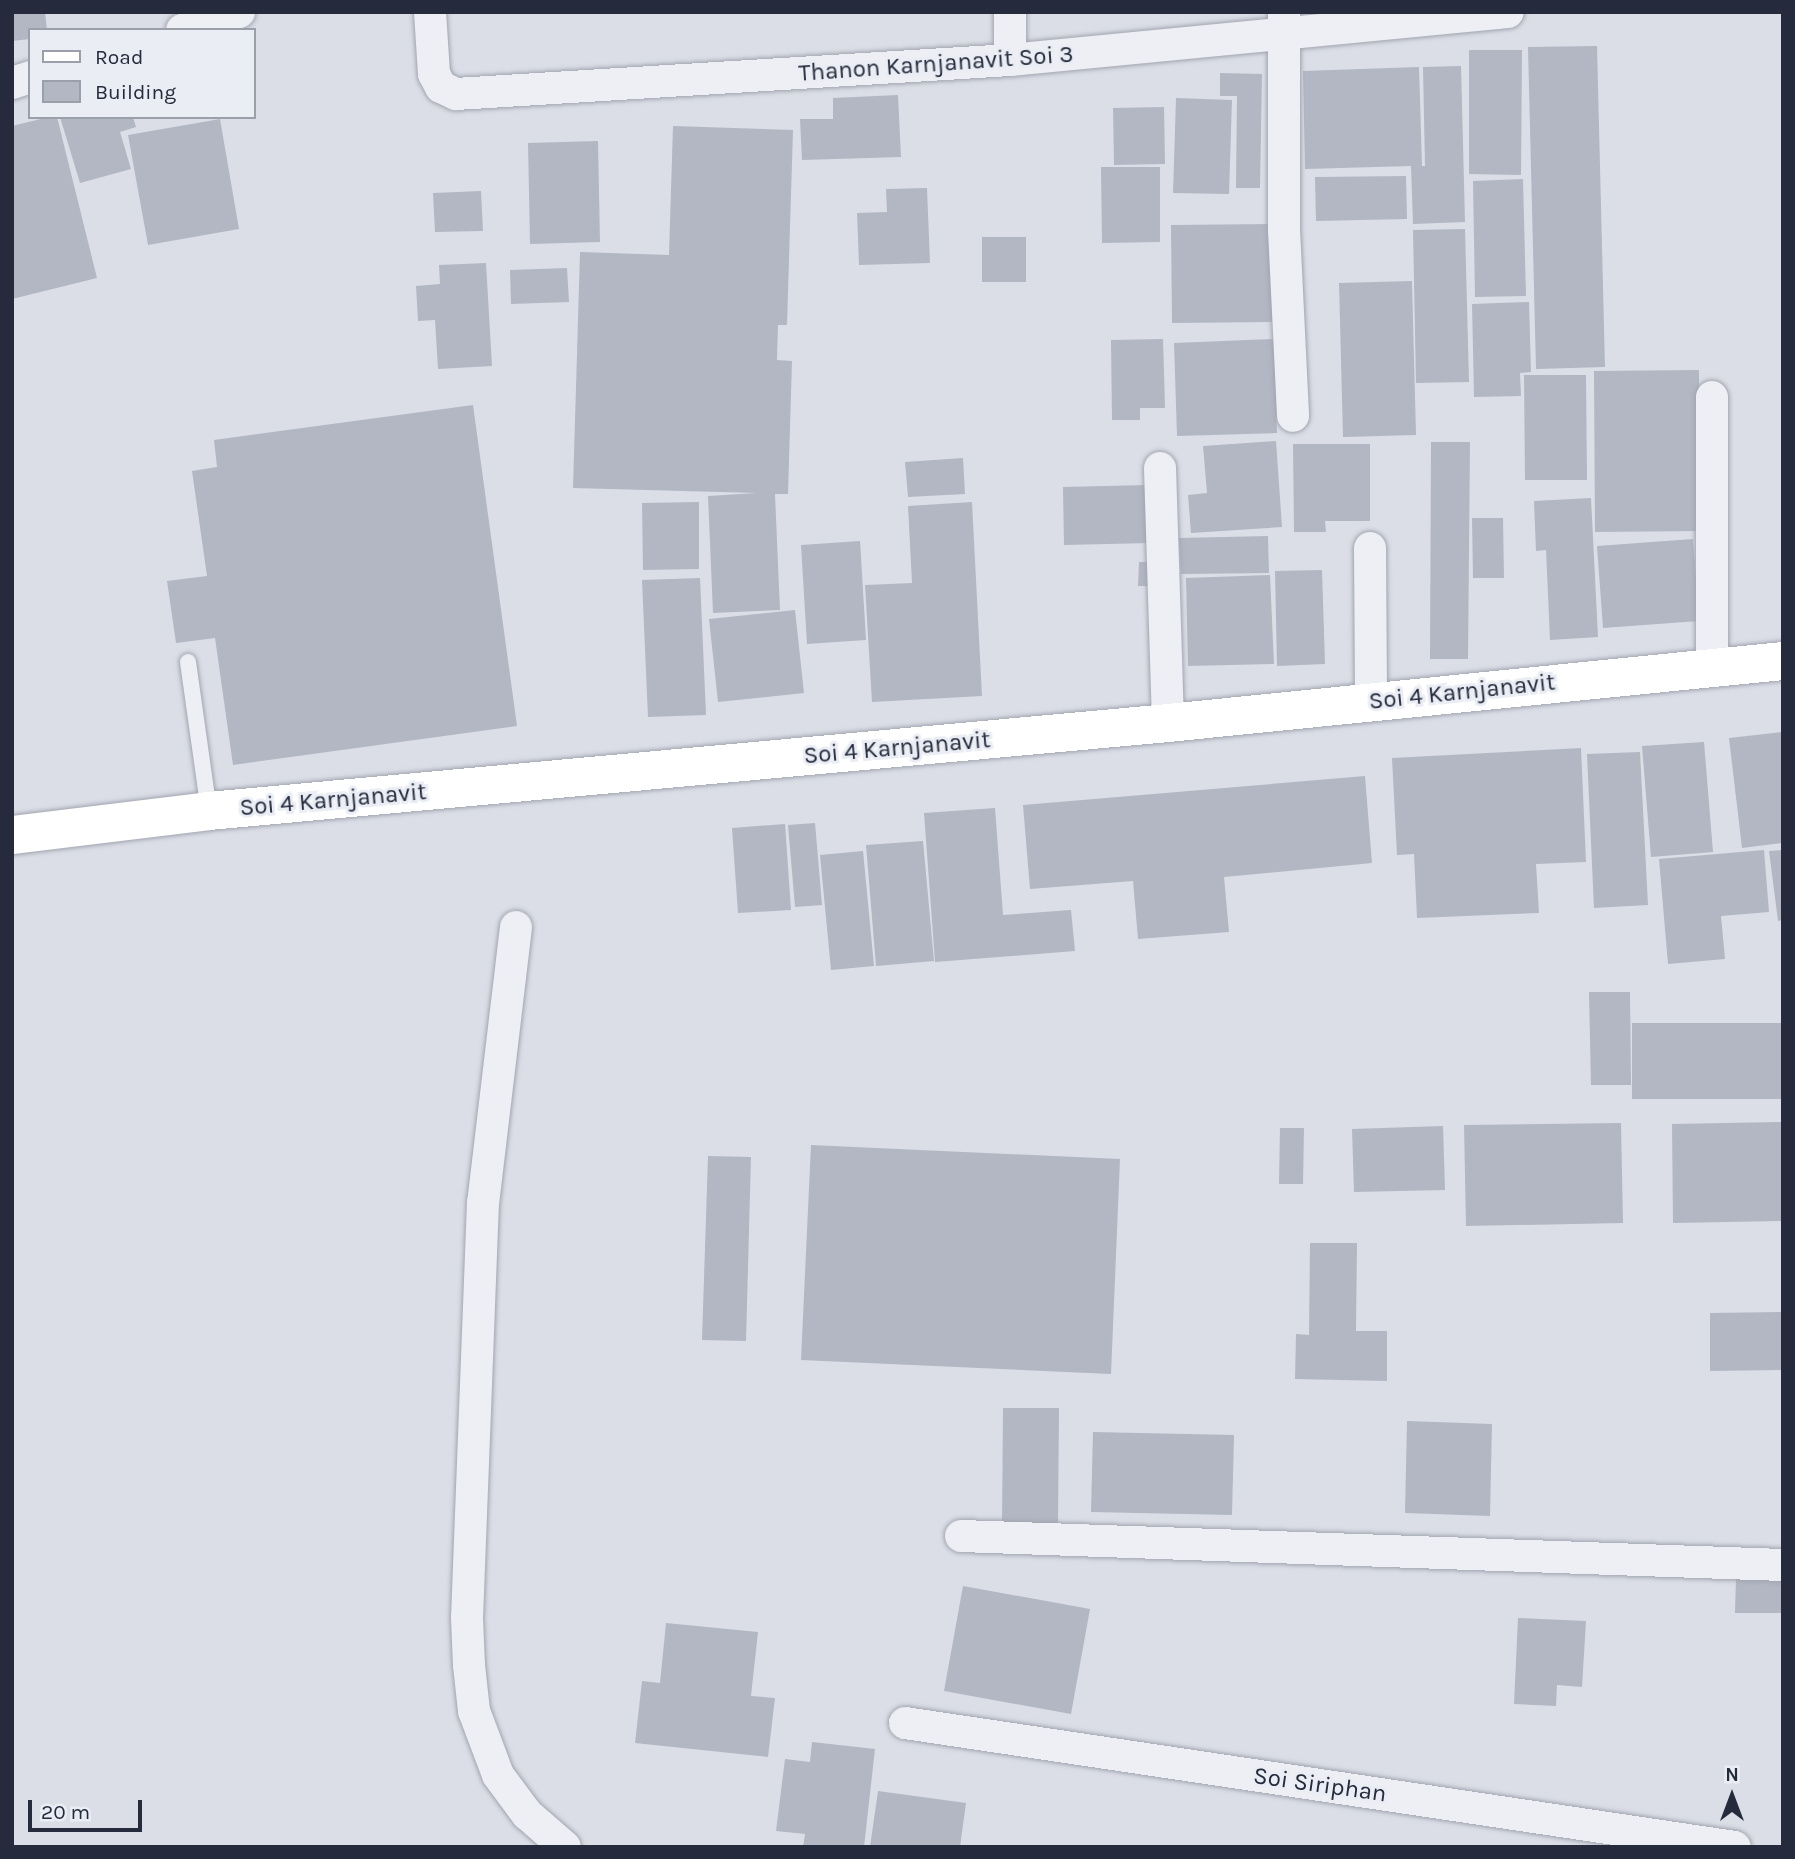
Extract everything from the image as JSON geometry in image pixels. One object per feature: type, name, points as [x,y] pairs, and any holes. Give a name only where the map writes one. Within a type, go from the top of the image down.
[{"type":"street","points":[[188,28],[239,12]]},
{"type":"street","name":"Thanon Karnjanavit Soi 3","points":[[430,12],[434,74],[441,87],[456,94],[1010,60],[1284,23],[1508,12]]},
{"type":"street","points":[[1010,12],[1010,60]]},
{"type":"street","points":[[1284,23],[1284,230],[1293,416]]},
{"type":"street","points":[[1712,397],[1712,668]]},
{"type":"street","points":[[1160,468],[1168,723]]},
{"type":"street","points":[[1370,548],[1371,701]]},
{"type":"street","name":"Soi 4 Karnjanavit","points":[[12,835],[209,811],[1168,723],[1783,661]]},
{"type":"street","points":[[516,927],[483,1202],[467,1618],[469,1665],[474,1711],[498,1775],[532,1820],[565,1847]]},
{"type":"street","points":[[961,1536],[1783,1565]]},
{"type":"street","name":"Soi Siriphan","points":[[905,1723],[1735,1847]]},
{"type":"lane","points":[[188,662],[209,811]]},
{"type":"building","points":[[12,12],[45,12],[47,28],[28,28],[28,39],[12,41]]},
{"type":"building","points":[[1597,46],[1605,367],[1536,369],[1528,47]]},
{"type":"building","points":[[1469,50],[1522,50],[1521,175],[1469,174]]},
{"type":"building","points":[[1461,66],[1465,222],[1413,224],[1411,166],[1305,169],[1303,71],[1419,67],[1422,166],[1425,166],[1423,67]]},
{"type":"building","points":[[1220,73],[1262,74],[1260,188],[1236,188],[1237,96],[1220,96]]},
{"type":"building","points":[[898,95],[901,157],[802,160],[800,119],[833,119],[833,98]]},
{"type":"building","points":[[1176,98],[1232,100],[1229,194],[1173,193]]},
{"type":"building","points":[[1164,107],[1165,164],[1114,165],[1113,108]]},
{"type":"building","points":[[41,119],[57,119],[97,278],[12,299],[12,126]]},
{"type":"building","points":[[61,119],[134,119],[136,127],[120,132],[131,169],[80,183]]},
{"type":"building","points":[[220,119],[239,229],[148,245],[128,135]]},
{"type":"building","points":[[673,126],[793,130],[787,325],[778,325],[777,360],[792,361],[788,494],[775,494],[780,610],[713,613],[708,496],[757,493],[573,488],[580,252],[669,255]]},
{"type":"building","points":[[598,141],[600,242],[530,244],[528,143]]},
{"type":"building","points":[[1101,167],[1160,167],[1160,242],[1102,243]]},
{"type":"building","points":[[1406,176],[1407,219],[1316,221],[1315,177]]},
{"type":"building","points":[[1523,179],[1526,296],[1475,297],[1473,181]]},
{"type":"building","points":[[927,188],[930,263],[859,265],[857,213],[887,212],[886,189]]},
{"type":"building","points":[[481,191],[483,231],[435,232],[433,193]]},
{"type":"building","points":[[1277,224],[1279,322],[1172,323],[1171,225]]},
{"type":"building","points":[[1465,229],[1469,382],[1416,383],[1413,230]]},
{"type":"building","points":[[982,237],[1026,237],[1026,282],[982,282]]},
{"type":"building","points":[[486,263],[492,366],[438,369],[435,320],[418,321],[416,286],[440,284],[439,265]]},
{"type":"building","points":[[567,268],[569,302],[511,304],[510,270]]},
{"type":"building","points":[[1412,281],[1416,435],[1343,437],[1339,283]]},
{"type":"building","points":[[1529,302],[1531,372],[1520,373],[1521,396],[1474,397],[1472,304]]},
{"type":"building","points":[[1163,339],[1165,408],[1140,408],[1140,420],[1112,420],[1111,340]]},
{"type":"building","points":[[1274,339],[1277,433],[1177,436],[1174,343]]},
{"type":"building","points":[[1699,370],[1700,531],[1595,532],[1594,371]]},
{"type":"building","points":[[1524,375],[1586,375],[1587,480],[1525,480]]},
{"type":"building","points":[[473,405],[517,726],[233,765],[215,638],[176,643],[167,581],[207,576],[192,471],[217,467],[214,440]]},
{"type":"building","points":[[1276,441],[1282,527],[1191,533],[1188,495],[1207,493],[1203,446]]},
{"type":"building","points":[[1431,442],[1470,442],[1468,659],[1430,659]]},
{"type":"building","points":[[1293,444],[1370,444],[1370,521],[1325,521],[1326,532],[1294,532]]},
{"type":"building","points":[[963,458],[965,494],[908,497],[905,462]]},
{"type":"building","points":[[1148,485],[1150,543],[1064,545],[1063,487]]},
{"type":"building","points":[[1591,498],[1598,637],[1550,640],[1546,550],[1536,551],[1534,501]]},
{"type":"building","points":[[699,502],[699,569],[643,570],[642,503]]},
{"type":"building","points":[[972,502],[982,696],[872,702],[865,585],[912,583],[908,506]]},
{"type":"building","points":[[1472,518],[1503,518],[1504,578],[1473,578]]},
{"type":"building","points":[[1268,536],[1269,573],[1181,574],[1179,538]]},
{"type":"building","points":[[1693,539],[1699,621],[1603,628],[1597,546]]},
{"type":"building","points":[[860,541],[866,640],[807,644],[801,545]]},
{"type":"building","points":[[1139,562],[1155,562],[1154,586],[1138,586]]},
{"type":"building","points":[[1322,570],[1325,664],[1277,666],[1275,571]]},
{"type":"building","points":[[1270,575],[1274,664],[1188,666],[1186,578]]},
{"type":"building","points":[[700,578],[706,715],[648,717],[642,580]]},
{"type":"building","points":[[795,610],[804,693],[718,702],[709,619]]},
{"type":"building","points":[[1783,732],[1783,843],[1742,848],[1729,738]]},
{"type":"building","points":[[1704,742],[1713,852],[1651,857],[1642,746]]},
{"type":"building","points":[[1581,748],[1586,862],[1536,864],[1539,913],[1417,918],[1414,854],[1397,855],[1392,758]]},
{"type":"building","points":[[1640,752],[1648,905],[1594,908],[1587,754]]},
{"type":"building","points":[[1365,776],[1372,863],[1224,877],[1229,932],[1138,939],[1133,881],[1030,889],[1023,805]]},
{"type":"building","points":[[995,808],[1003,915],[1071,910],[1075,951],[935,962],[924,813]]},
{"type":"building","points":[[815,823],[822,905],[795,907],[788,825]]},
{"type":"building","points":[[785,824],[791,910],[738,913],[732,828]]},
{"type":"building","points":[[923,841],[934,961],[876,966],[866,845]]},
{"type":"building","points":[[1764,850],[1769,912],[1721,916],[1725,959],[1668,964],[1659,859]]},
{"type":"building","points":[[1783,850],[1783,920],[1778,921],[1769,851]]},
{"type":"building","points":[[863,851],[874,966],[831,970],[820,855]]},
{"type":"building","points":[[1589,992],[1630,992],[1631,1085],[1591,1085]]},
{"type":"building","points":[[1632,1023],[1783,1023],[1783,1099],[1632,1099]]},
{"type":"building","points":[[1783,1122],[1783,1221],[1673,1223],[1672,1124]]},
{"type":"building","points":[[1621,1123],[1623,1223],[1466,1226],[1464,1125]]},
{"type":"building","points":[[1443,1126],[1445,1190],[1354,1192],[1352,1129]]},
{"type":"building","points":[[1280,1128],[1304,1128],[1303,1184],[1279,1184]]},
{"type":"building","points":[[811,1145],[1120,1159],[1111,1374],[801,1360]]},
{"type":"building","points":[[708,1156],[751,1157],[746,1341],[702,1340]]},
{"type":"building","points":[[1310,1243],[1357,1243],[1356,1331],[1387,1331],[1387,1381],[1295,1379],[1296,1334],[1309,1335]]},
{"type":"building","points":[[1783,1312],[1783,1370],[1710,1371],[1710,1313]]},
{"type":"building","points":[[1003,1408],[1059,1408],[1058,1524],[1002,1523]]},
{"type":"building","points":[[1407,1421],[1492,1424],[1490,1516],[1405,1513]]},
{"type":"building","points":[[1093,1432],[1234,1435],[1232,1515],[1091,1512]]},
{"type":"building","points":[[1736,1577],[1783,1578],[1783,1613],[1735,1613]]},
{"type":"building","points":[[963,1586],[1090,1609],[1071,1714],[944,1691]]},
{"type":"building","points":[[1518,1618],[1586,1621],[1582,1687],[1557,1685],[1556,1706],[1514,1704]]},
{"type":"building","points":[[666,1623],[758,1632],[751,1696],[775,1698],[768,1757],[635,1743],[642,1681],[660,1683]]},
{"type":"building","points":[[812,1742],[875,1749],[864,1847],[803,1847],[805,1834],[776,1831],[785,1759],[810,1762]]},
{"type":"building","points":[[878,1791],[966,1803],[960,1847],[870,1847]]}]
